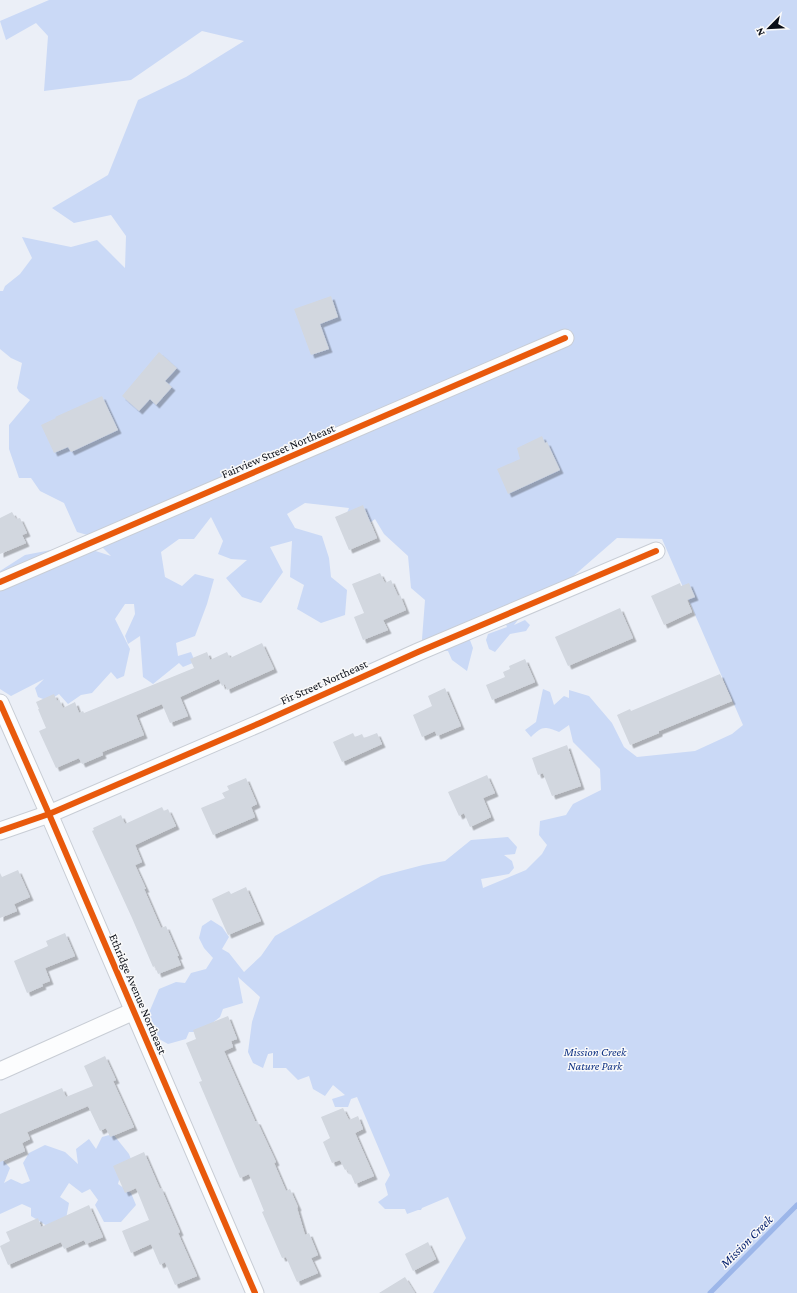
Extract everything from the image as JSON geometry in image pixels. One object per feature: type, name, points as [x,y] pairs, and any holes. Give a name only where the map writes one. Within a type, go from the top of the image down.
[{"type":"street","name":"Fairview Street Northeast","points":[[0,582],[565,338]]},
{"type":"street","name":"Fir Street Northeast","points":[[0,831],[49,814],[418,652],[656,551]]},
{"type":"street","name":"Ethridge Avenue Northeast","points":[[0,703],[255,1293]]},
{"type":"street","points":[[0,1071],[134,1011]]},
{"type":"green space","name":"Mission Creek Nature Park","points":[[49,0],[797,0],[797,1293],[433,1293],[466,1238],[448,1197],[422,1208],[421,1210],[407,1214],[405,1209],[385,1209],[378,1202],[388,1195],[385,1184],[390,1175],[357,1097],[351,1099],[348,1107],[335,1107],[332,1099],[345,1095],[333,1085],[325,1096],[313,1089],[309,1076],[298,1080],[286,1068],[273,1068],[273,1053],[268,1054],[263,1068],[253,1063],[248,1052],[252,1022],[260,997],[238,977],[243,1003],[223,1009],[220,1017],[201,1032],[189,1032],[186,1039],[168,1044],[152,1035],[148,1015],[159,989],[176,982],[185,983],[191,973],[206,969],[213,958],[204,948],[199,938],[202,926],[211,920],[222,927],[229,937],[222,949],[229,953],[244,972],[261,956],[275,936],[381,876],[445,861],[471,840],[508,837],[517,847],[515,854],[504,855],[512,861],[514,868],[509,874],[481,879],[483,888],[526,870],[542,854],[547,845],[539,835],[540,821],[566,815],[573,804],[601,790],[600,769],[573,742],[569,725],[559,732],[544,728],[531,737],[525,730],[536,722],[543,689],[550,692],[554,705],[564,696],[569,698],[569,690],[589,696],[612,723],[624,747],[637,757],[695,751],[732,734],[743,725],[662,539],[617,538],[554,593],[531,603],[514,625],[525,620],[530,625],[526,631],[510,634],[495,652],[489,649],[486,640],[488,634],[507,627],[501,612],[468,635],[473,648],[467,671],[452,660],[448,651],[423,648],[422,639],[425,600],[411,588],[408,556],[384,534],[375,519],[361,530],[345,518],[349,508],[305,503],[287,514],[295,528],[322,536],[329,558],[331,577],[347,590],[345,615],[321,623],[297,609],[304,585],[290,577],[292,541],[270,547],[283,572],[261,603],[242,597],[226,578],[247,560],[231,559],[218,554],[223,541],[211,517],[194,539],[179,539],[161,552],[165,577],[182,586],[195,574],[214,579],[207,604],[195,636],[176,643],[178,656],[191,652],[195,662],[183,667],[179,663],[153,684],[143,677],[140,636],[128,644],[125,636],[135,614],[134,604],[125,604],[115,619],[130,649],[124,676],[117,679],[111,672],[92,693],[81,695],[68,704],[59,694],[48,701],[38,697],[35,688],[44,679],[11,696],[0,689],[0,571],[25,555],[77,545],[111,556],[91,536],[77,532],[64,503],[40,491],[31,478],[19,478],[9,449],[9,425],[30,400],[19,392],[17,388],[22,363],[11,358],[0,349],[0,291],[3,291],[5,286],[20,274],[32,258],[22,237],[71,247],[97,240],[125,268],[126,236],[111,215],[74,223],[52,208],[108,175],[138,100],[186,77],[244,41],[202,31],[131,80],[44,91],[48,36],[36,23],[6,40],[0,21]]},
{"type":"green space","points":[[113,1134],[129,1154],[132,1162],[122,1169],[118,1184],[131,1193],[136,1205],[121,1222],[104,1222],[95,1205],[98,1200],[90,1189],[82,1193],[69,1183],[60,1197],[69,1203],[65,1224],[47,1226],[31,1216],[31,1208],[22,1204],[0,1214],[0,1157],[10,1168],[4,1183],[11,1179],[22,1184],[30,1181],[23,1163],[29,1153],[45,1145],[65,1152],[78,1164],[76,1149],[89,1139],[96,1149],[102,1137]]},
{"type":"building","points":[[331,296],[338,317],[320,324],[329,349],[311,355],[294,309]]},
{"type":"building","points":[[159,352],[177,368],[165,381],[172,387],[156,405],[150,399],[139,411],[122,396]]},
{"type":"building","points":[[102,396],[118,430],[71,452],[68,447],[54,453],[41,425],[56,418],[55,417]]},
{"type":"building","points":[[542,436],[545,443],[547,442],[560,470],[508,494],[497,469],[520,459],[517,448]]},
{"type":"building","points":[[363,505],[377,538],[349,550],[335,517]]},
{"type":"building","points":[[12,512],[16,519],[20,518],[27,533],[22,535],[26,543],[0,554],[0,518]]},
{"type":"building","points":[[380,573],[385,583],[391,580],[398,596],[400,595],[406,610],[383,620],[388,630],[363,640],[354,617],[364,613],[352,584]]},
{"type":"building","points":[[680,583],[681,586],[689,583],[695,597],[687,600],[692,612],[664,625],[651,596]]},
{"type":"building","points":[[620,608],[633,638],[568,666],[555,637]]},
{"type":"building","points":[[262,643],[274,669],[227,690],[225,684],[222,686],[219,679],[180,697],[188,716],[170,723],[162,704],[136,715],[144,735],[102,752],[103,755],[82,764],[79,758],[56,768],[39,731],[46,728],[36,702],[54,694],[57,701],[59,699],[63,708],[75,702],[79,713],[83,711],[84,713],[194,668],[190,659],[207,652],[210,660],[227,652],[230,658]]},
{"type":"building","points":[[525,659],[535,682],[492,700],[486,685],[505,677],[503,672],[510,669],[509,666]]},
{"type":"building","points":[[720,674],[732,701],[659,731],[659,733],[630,745],[617,715],[630,709],[631,711]]},
{"type":"building","points":[[445,688],[461,726],[437,736],[435,731],[422,737],[413,715],[432,706],[428,696]]},
{"type":"building","points":[[353,733],[355,737],[362,734],[364,738],[377,733],[382,744],[342,762],[333,742]]},
{"type":"building","points":[[567,745],[581,786],[552,796],[543,773],[538,775],[532,758]]},
{"type":"building","points":[[487,775],[495,793],[483,798],[491,817],[470,827],[464,813],[459,816],[448,792]]},
{"type":"building","points":[[246,778],[257,804],[251,807],[255,817],[213,835],[201,808],[225,798],[222,793],[229,790],[227,786]]},
{"type":"building","points":[[162,807],[164,811],[168,809],[176,826],[135,845],[142,862],[135,865],[146,889],[144,889],[161,928],[166,926],[179,956],[177,956],[181,965],[158,974],[155,966],[153,967],[92,831],[94,830],[93,828],[121,815],[125,824]]},
{"type":"building","points":[[18,870],[30,897],[14,904],[17,911],[0,918],[0,873],[2,877]]},
{"type":"building","points":[[246,887],[261,921],[228,935],[212,899],[229,891],[231,894]]},
{"type":"building","points":[[65,933],[75,956],[45,968],[50,981],[27,993],[14,961],[48,946],[46,941]]},
{"type":"building","points":[[228,1016],[237,1039],[231,1041],[233,1047],[224,1051],[255,1121],[257,1121],[276,1162],[274,1163],[286,1191],[290,1189],[298,1207],[297,1208],[305,1235],[309,1233],[318,1255],[311,1258],[318,1273],[297,1282],[286,1257],[282,1258],[262,1212],[264,1211],[249,1174],[240,1178],[199,1082],[202,1081],[186,1043],[196,1039],[193,1030]]},
{"type":"building","points":[[105,1056],[116,1080],[113,1081],[134,1127],[110,1137],[106,1128],[100,1131],[88,1106],[27,1132],[30,1139],[22,1143],[25,1151],[0,1162],[0,1114],[62,1088],[66,1097],[93,1086],[84,1066]]},
{"type":"building","points":[[343,1108],[349,1120],[358,1116],[363,1129],[355,1133],[374,1176],[355,1184],[351,1174],[350,1175],[347,1169],[345,1170],[340,1160],[332,1163],[323,1142],[330,1138],[321,1117]]},
{"type":"building","points":[[144,1152],[180,1232],[178,1233],[197,1276],[175,1285],[165,1262],[160,1265],[151,1244],[131,1253],[122,1231],[149,1220],[136,1188],[125,1193],[113,1166]]},
{"type":"building","points":[[89,1205],[103,1237],[86,1244],[84,1240],[64,1249],[61,1242],[8,1265],[0,1246],[10,1241],[6,1232],[38,1218],[41,1227]]},
{"type":"building","points":[[428,1242],[436,1259],[413,1271],[405,1254]]},
{"type":"building","points":[[405,1277],[415,1293],[379,1293]]},
{"type":"waterway","name":"Mission Creek","points":[[710,1293],[797,1205]]},
{"type":"cycle path","points":[[0,582],[565,338]]},
{"type":"cycle path","points":[[0,831],[49,814],[260,723],[418,652],[656,551]]},
{"type":"cycle path","points":[[0,703],[255,1293]]}]
